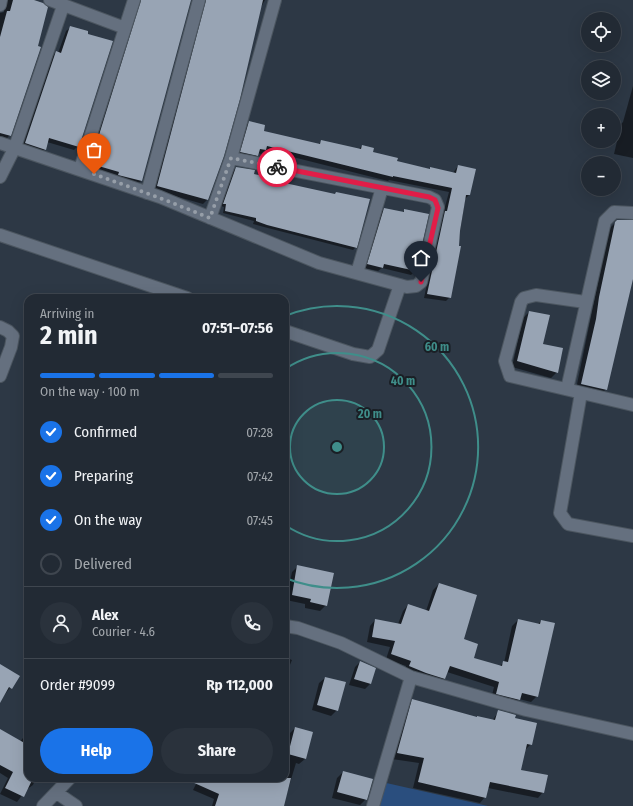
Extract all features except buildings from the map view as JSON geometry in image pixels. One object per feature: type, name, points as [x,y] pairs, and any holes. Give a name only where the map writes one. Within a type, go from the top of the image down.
[{"type":"street","points":[[0,5],[1,0]]},
{"type":"street","points":[[50,0],[125,28]]},
{"type":"street","points":[[80,169],[134,0]]},
{"type":"street","points":[[147,193],[199,0]]},
{"type":"street","points":[[210,218],[231,158],[275,0]]},
{"type":"street","points":[[0,177],[16,147],[63,6]]},
{"type":"street","points":[[0,142],[147,193],[319,263],[400,284],[416,286],[421,282],[438,208],[435,200],[429,197],[231,158]]},
{"type":"street","points":[[357,273],[382,188]]},
{"type":"street","points":[[567,389],[605,221],[614,212],[633,213]]},
{"type":"street","points":[[0,235],[175,294]]},
{"type":"street","points":[[289,332],[353,354],[370,356],[378,350],[400,284]]},
{"type":"street","points":[[586,302],[536,295],[524,298],[521,302],[505,362],[510,376],[633,405]]},
{"type":"street","points":[[0,327],[12,333],[13,340],[0,376]]},
{"type":"street","points":[[581,393],[560,513],[568,524],[633,536]]},
{"type":"street","points":[[289,627],[298,628],[341,644],[411,677],[526,710],[633,734]]},
{"type":"street","points":[[373,806],[411,677]]},
{"type":"street","points":[[43,806],[67,782]]},
{"type":"street","points":[[57,793],[76,806]]},
{"type":"shaded area","points":[[382,782],[488,806],[378,806]]},
{"type":"way so far","points":[[94,174],[210,218],[231,158],[277,167]]},
{"type":"route","points":[[277,167],[429,197],[435,200],[438,208],[421,282]]}]
